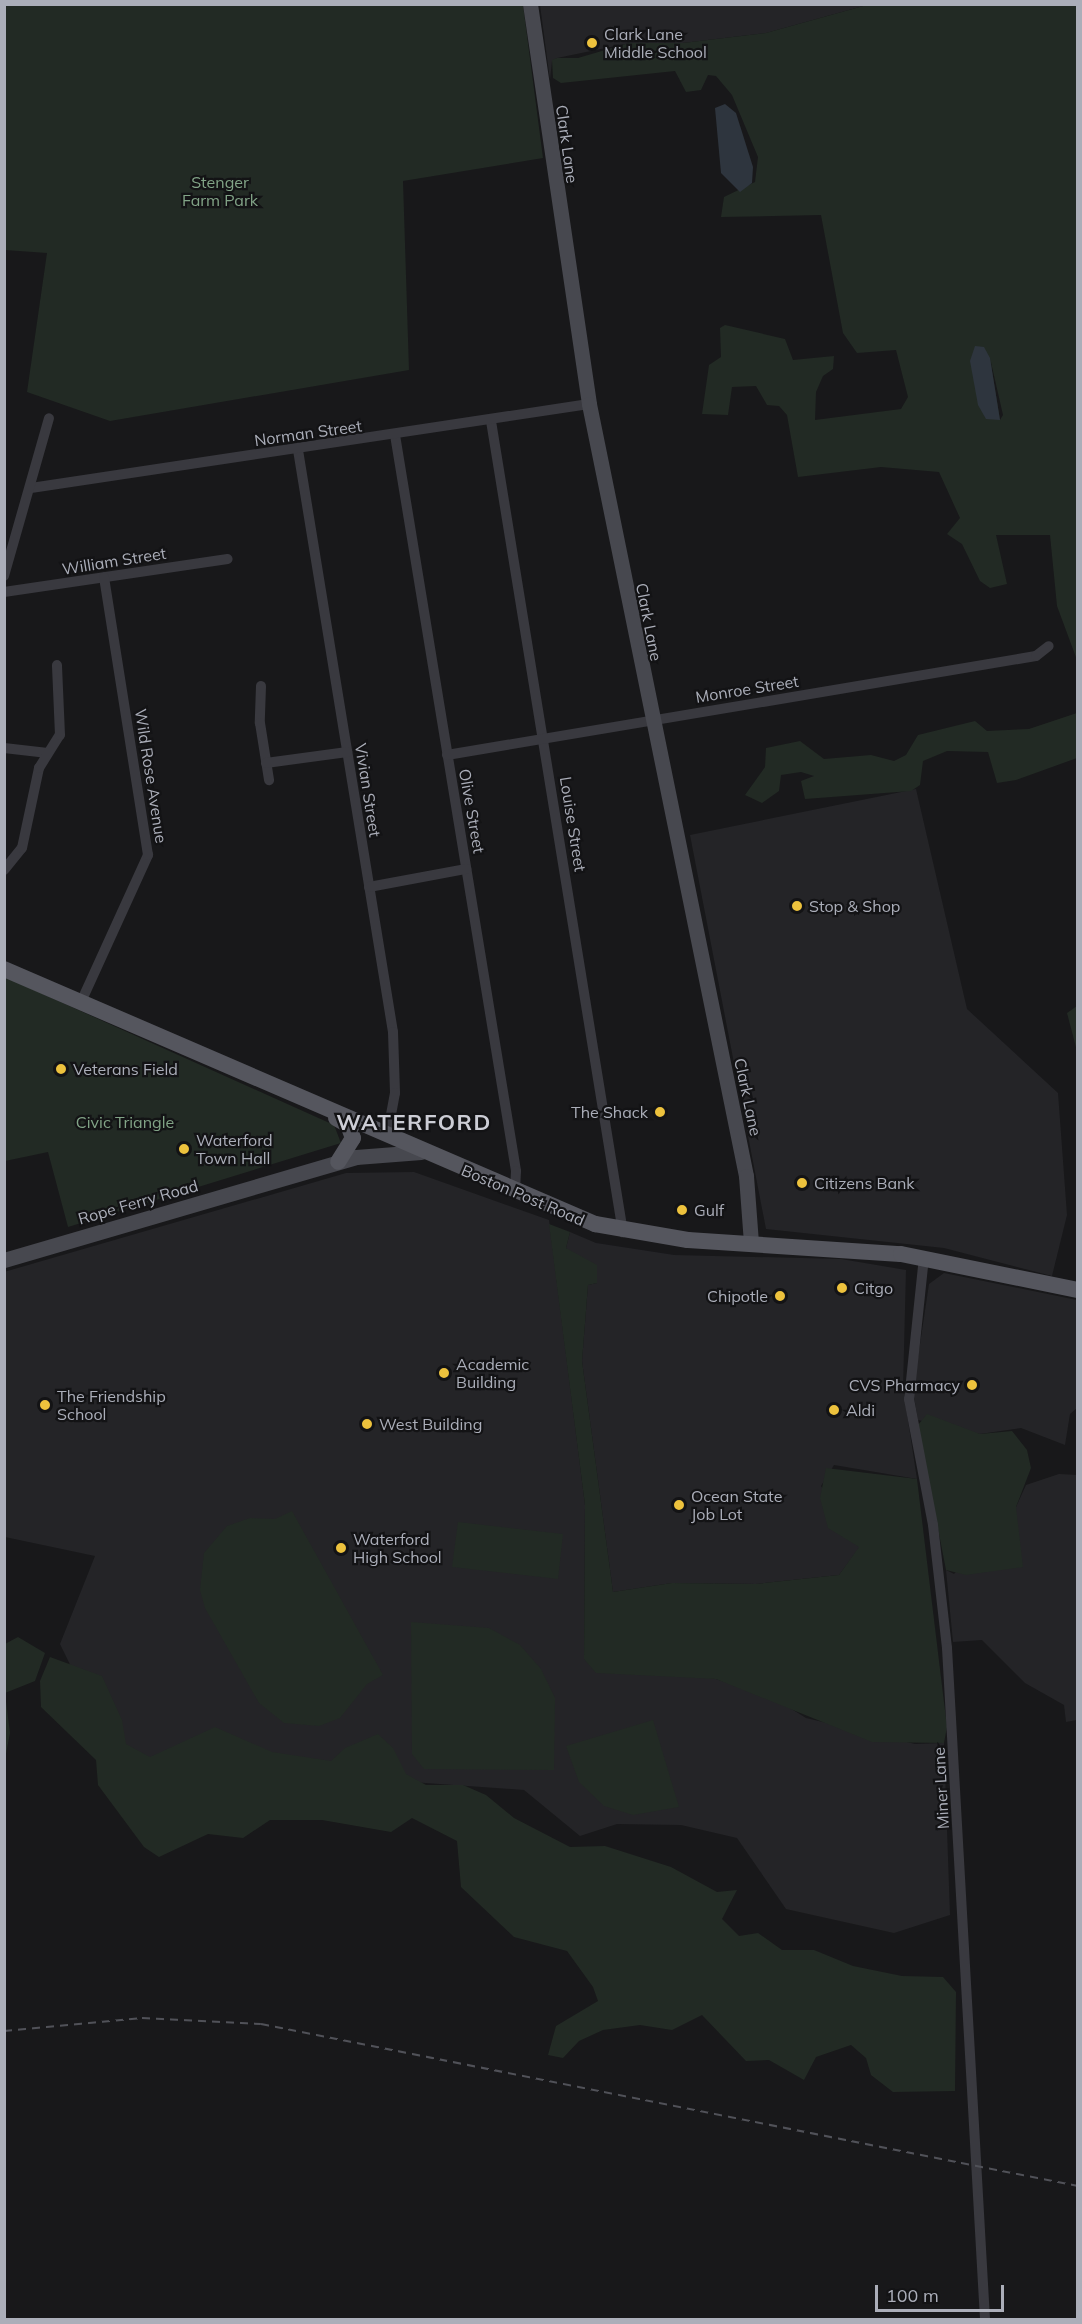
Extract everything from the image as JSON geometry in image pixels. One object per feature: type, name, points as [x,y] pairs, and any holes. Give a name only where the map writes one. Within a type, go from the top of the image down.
[{"type":"main road","name":"Clark Lane","points":[[530,4],[589,404],[650,720],[744,1167],[751,1242]]},
{"type":"main road","name":"Boston Post Road","points":[[4,969],[320,1104],[421,1152],[514,1191],[623,1232],[924,1257],[1077,1290]]},
{"type":"main road","points":[[320,1104],[353,1133],[349,1150],[338,1162]]},
{"type":"main road","name":"Rope Ferry Road","points":[[4,1260],[338,1162],[421,1152]]},
{"type":"street","name":"Norman Street","points":[[31,488],[491,421],[589,404]]},
{"type":"street","points":[[4,576],[31,488],[49,418]]},
{"type":"street","name":"Louise Street","points":[[491,421],[623,1232]]},
{"type":"street","name":"Olive Street","points":[[395,435],[516,1170],[514,1191]]},
{"type":"street","name":"Vivian Street","points":[[298,450],[393,1032],[394,1093],[387,1136]]},
{"type":"street","name":"William Street","points":[[4,592],[228,559]]},
{"type":"street","name":"Wild Rose Avenue","points":[[81,1002],[148,855],[104,577]]},
{"type":"street","name":"Monroe Street","points":[[447,755],[1036,656],[1049,646]]},
{"type":"street","points":[[4,870],[22,848],[36,776],[60,735],[57,665]]},
{"type":"street","points":[[261,686],[269,780]]},
{"type":"street","points":[[4,748],[48,753]]},
{"type":"street","points":[[266,764],[347,752]]},
{"type":"street","points":[[369,887],[466,868]]},
{"type":"street","name":"Miner Lane","points":[[924,1257],[909,1399],[933,1525],[946,1648],[985,2319]]},
{"type":"shaded area","name":"Clark Lane Middle School","points":[[540,5],[867,5],[766,33],[683,43],[630,43],[557,58],[552,61],[550,80]]},
{"type":"shaded area","points":[[725,104],[736,113],[753,167],[752,183],[740,192],[721,173],[715,108]]},
{"type":"shaded area","points":[[975,346],[984,347],[990,358],[1000,420],[986,419],[978,405],[970,361]]},
{"type":"shaded area","points":[[916,789],[967,1009],[1058,1093],[1067,1215],[1052,1276],[944,1248],[766,1229],[690,835]]},
{"type":"shaded area","name":"Waterford High School","points":[[414,1172],[549,1220],[585,1505],[584,1659],[716,1679],[777,1700],[806,1718],[915,1744],[944,1743],[950,1915],[894,1933],[786,1909],[737,1838],[681,1825],[617,1824],[580,1836],[524,1790],[117,1761],[60,1644],[95,1556],[5,1537],[4,1272],[346,1173]]},
{"type":"shaded area","points":[[570,1232],[596,1243],[674,1255],[841,1259],[906,1270],[903,1388],[917,1479],[834,1465],[821,1486],[860,1547],[839,1575],[756,1584],[672,1583],[613,1592],[582,1361],[588,1285],[597,1283],[566,1248]]},
{"type":"shaded area","points":[[944,1273],[1077,1300],[1077,1408],[1070,1414],[1065,1445],[1021,1428],[980,1434],[918,1420],[913,1391],[929,1284]]},
{"type":"shaded area","points":[[1059,1474],[1077,1475],[1077,1720],[1066,1722],[1064,1705],[1025,1683],[982,1640],[953,1642],[946,1570],[954,1574],[1016,1507],[1026,1485]]},
{"type":"green space","name":"Stenger Farm Park","points":[[4,5],[523,5],[543,158],[403,181],[409,370],[110,421],[27,392],[47,253],[5,250]]},
{"type":"green space","points":[[867,5],[1077,5],[1077,660],[1057,606],[1050,535],[996,535],[1007,584],[990,588],[980,581],[962,544],[947,534],[960,518],[939,472],[881,467],[798,477],[787,415],[779,406],[767,405],[756,386],[732,387],[728,415],[702,414],[709,365],[721,357],[720,328],[725,325],[785,339],[793,360],[834,356],[833,369],[823,376],[816,392],[815,420],[901,409],[908,397],[896,350],[857,353],[843,333],[821,215],[721,217],[724,197],[755,182],[758,157],[732,95],[716,76],[708,75],[701,90],[686,92],[675,71],[561,83],[553,78],[552,60],[578,58],[629,43],[683,43],[766,33]],"holes":[[[990,358],[1003,415],[1000,420]]]},
{"type":"green space","points":[[1077,713],[1077,758],[1016,780],[997,783],[988,752],[947,751],[923,761],[920,785],[911,791],[805,799],[801,781],[814,776],[801,772],[781,775],[779,791],[762,803],[745,795],[765,767],[766,748],[800,741],[824,759],[871,755],[894,761],[906,755],[918,735],[975,721],[987,731],[1029,729]]},
{"type":"green space","name":"Civic Triangle","points":[[5,977],[334,1125],[341,1143],[68,1227],[48,1152],[5,1161]]},
{"type":"green space","points":[[1077,1006],[1077,1051],[1067,1013]]},
{"type":"green space","points":[[549,1224],[570,1232],[566,1248],[597,1265],[597,1283],[588,1285],[582,1361],[613,1592],[672,1583],[756,1584],[839,1575],[859,1547],[828,1528],[820,1498],[826,1468],[917,1479],[947,1727],[944,1743],[872,1742],[716,1679],[596,1673],[584,1659],[585,1505]]},
{"type":"green space","points":[[927,1414],[980,1434],[1012,1431],[1027,1450],[1031,1468],[1016,1507],[1023,1567],[966,1575],[946,1570],[918,1425]]},
{"type":"green space","points":[[292,1511],[383,1675],[367,1684],[340,1718],[319,1726],[284,1723],[259,1703],[205,1608],[200,1590],[204,1553],[227,1526],[250,1518],[275,1519]]},
{"type":"green space","points":[[458,1522],[563,1534],[558,1579],[452,1567]]},
{"type":"green space","points":[[411,1622],[489,1628],[520,1645],[541,1669],[555,1698],[554,1770],[424,1769],[412,1754]]},
{"type":"green space","points":[[18,1637],[45,1653],[35,1681],[5,1693],[5,1644]]},
{"type":"green space","points":[[50,1657],[102,1676],[122,1720],[126,1744],[150,1757],[215,1727],[272,1752],[331,1761],[345,1748],[378,1734],[393,1748],[406,1774],[426,1785],[463,1785],[486,1795],[514,1818],[570,1847],[605,1846],[671,1867],[717,1892],[737,1890],[722,1919],[739,1936],[758,1933],[782,1950],[814,1950],[853,1966],[902,1976],[943,1977],[956,1992],[955,2091],[893,2092],[871,2075],[866,2058],[851,2045],[816,2057],[804,2080],[769,2060],[746,2061],[702,2015],[672,2030],[640,2025],[603,2030],[579,2041],[563,2058],[548,2055],[556,2026],[598,2001],[593,1987],[567,1951],[514,1937],[461,1887],[457,1841],[412,1818],[391,1832],[322,1820],[270,1820],[243,1838],[208,1834],[159,1857],[144,1847],[98,1785],[96,1760],[41,1707],[40,1681]]},
{"type":"green space","points":[[5,1693],[10,1733],[5,1759]]},
{"type":"green space","points":[[653,1720],[679,1807],[633,1815],[604,1806],[579,1782],[566,1746]]},
{"type":"railway","points":[[4,2031],[142,2018],[261,2024],[1078,2186]]},
{"type":"place","name":"Clark Lane Middle School","points":[[592,43]]},
{"type":"place","name":"Stop & Shop","points":[[797,906]]},
{"type":"place","name":"Veterans Field","points":[[61,1069]]},
{"type":"place","name":"The Shack","points":[[660,1112]]},
{"type":"place","name":"Waterford Town Hall","points":[[184,1149]]},
{"type":"place","name":"Citizens Bank","points":[[802,1183]]},
{"type":"place","name":"Gulf","points":[[682,1210]]},
{"type":"place","name":"Citgo","points":[[842,1288]]},
{"type":"place","name":"Chipotle","points":[[780,1296]]},
{"type":"place","name":"Academic Building","points":[[444,1373]]},
{"type":"place","name":"CVS Pharmacy","points":[[972,1385]]},
{"type":"place","name":"The Friendship School","points":[[45,1405]]},
{"type":"place","name":"Aldi","points":[[834,1410]]},
{"type":"place","name":"West Building","points":[[367,1424]]},
{"type":"place","name":"Ocean State Job Lot","points":[[679,1505]]},
{"type":"place","name":"Waterford High School","points":[[341,1548]]},
{"type":"district","name":"WATERFORD","points":[[414,1123]]}]
